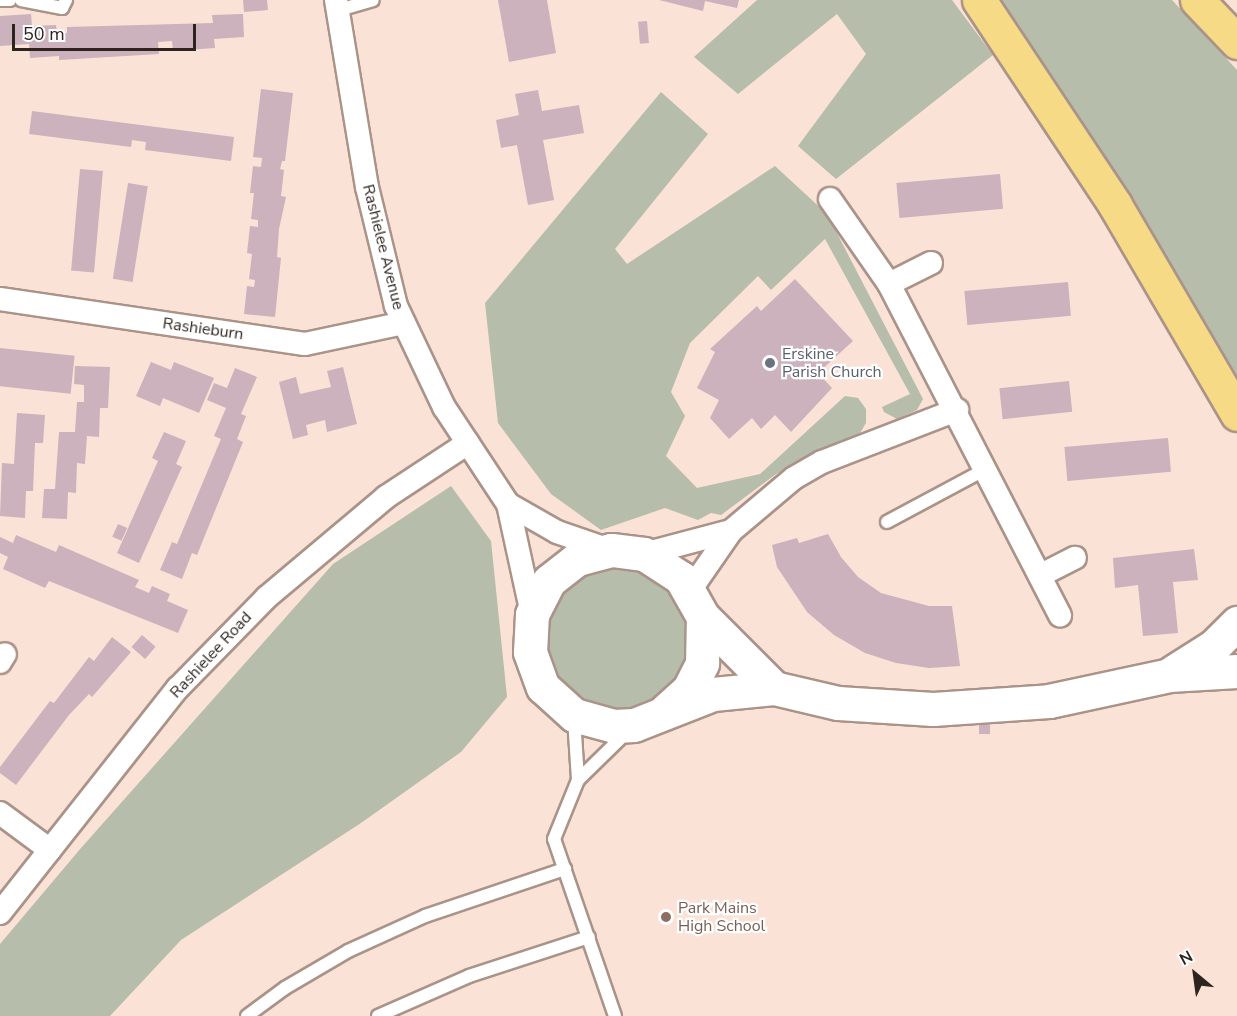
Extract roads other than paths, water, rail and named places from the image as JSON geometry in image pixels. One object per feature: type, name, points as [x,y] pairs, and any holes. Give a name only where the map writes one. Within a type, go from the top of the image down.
[{"type":"main road","points":[[979,0],[1115,205],[1237,414]]},
{"type":"main road","points":[[1197,0],[1237,42]]},
{"type":"street","name":"Rashielee Avenue","points":[[337,5],[367,187],[396,306],[444,407],[508,504],[532,614]]},
{"type":"street","points":[[830,199],[889,284],[957,411],[1060,616]]},
{"type":"street","points":[[889,284],[931,262]]},
{"type":"street","name":"Rashieburn","points":[[0,299],[305,344],[404,323]]},
{"type":"street","points":[[648,719],[689,689],[702,663],[697,603],[731,531],[794,478],[822,462],[957,411]]},
{"type":"street","name":"Rashielee Road","points":[[0,913],[178,688],[267,597],[386,496],[468,443]]},
{"type":"street","name":"Rashielee Avenue","points":[[508,504],[556,532],[611,550]]},
{"type":"street","points":[[731,531],[644,554],[611,550],[577,559],[549,581],[532,614],[530,652],[543,687],[574,715],[614,726],[648,719],[713,694],[774,688],[838,703],[933,709],[1049,701],[1169,675],[1237,671]]},
{"type":"street","points":[[644,554],[681,578],[697,603],[774,688]]},
{"type":"street","points":[[1041,575],[1075,558]]},
{"type":"street","points":[[1169,675],[1214,646],[1237,623]]},
{"type":"street","points":[[0,813],[50,849]]},
{"type":"lane","points":[[0,0],[9,0]]},
{"type":"lane","points":[[21,0],[62,8],[66,0]]},
{"type":"lane","points":[[337,5],[373,0]]},
{"type":"lane","points":[[887,522],[986,469]]},
{"type":"lane","points":[[574,715],[578,780],[554,839],[615,1016]]},
{"type":"lane","points":[[578,780],[648,719]]},
{"type":"lane","points":[[247,1016],[285,988],[348,951],[425,916],[565,869]]},
{"type":"lane","points":[[378,1016],[469,976],[589,937]]},
{"type":"place","name":"Erskine Parish Church","points":[[770,363]]},
{"type":"place","name":"Park Mains High School","points":[[666,917]]}]
